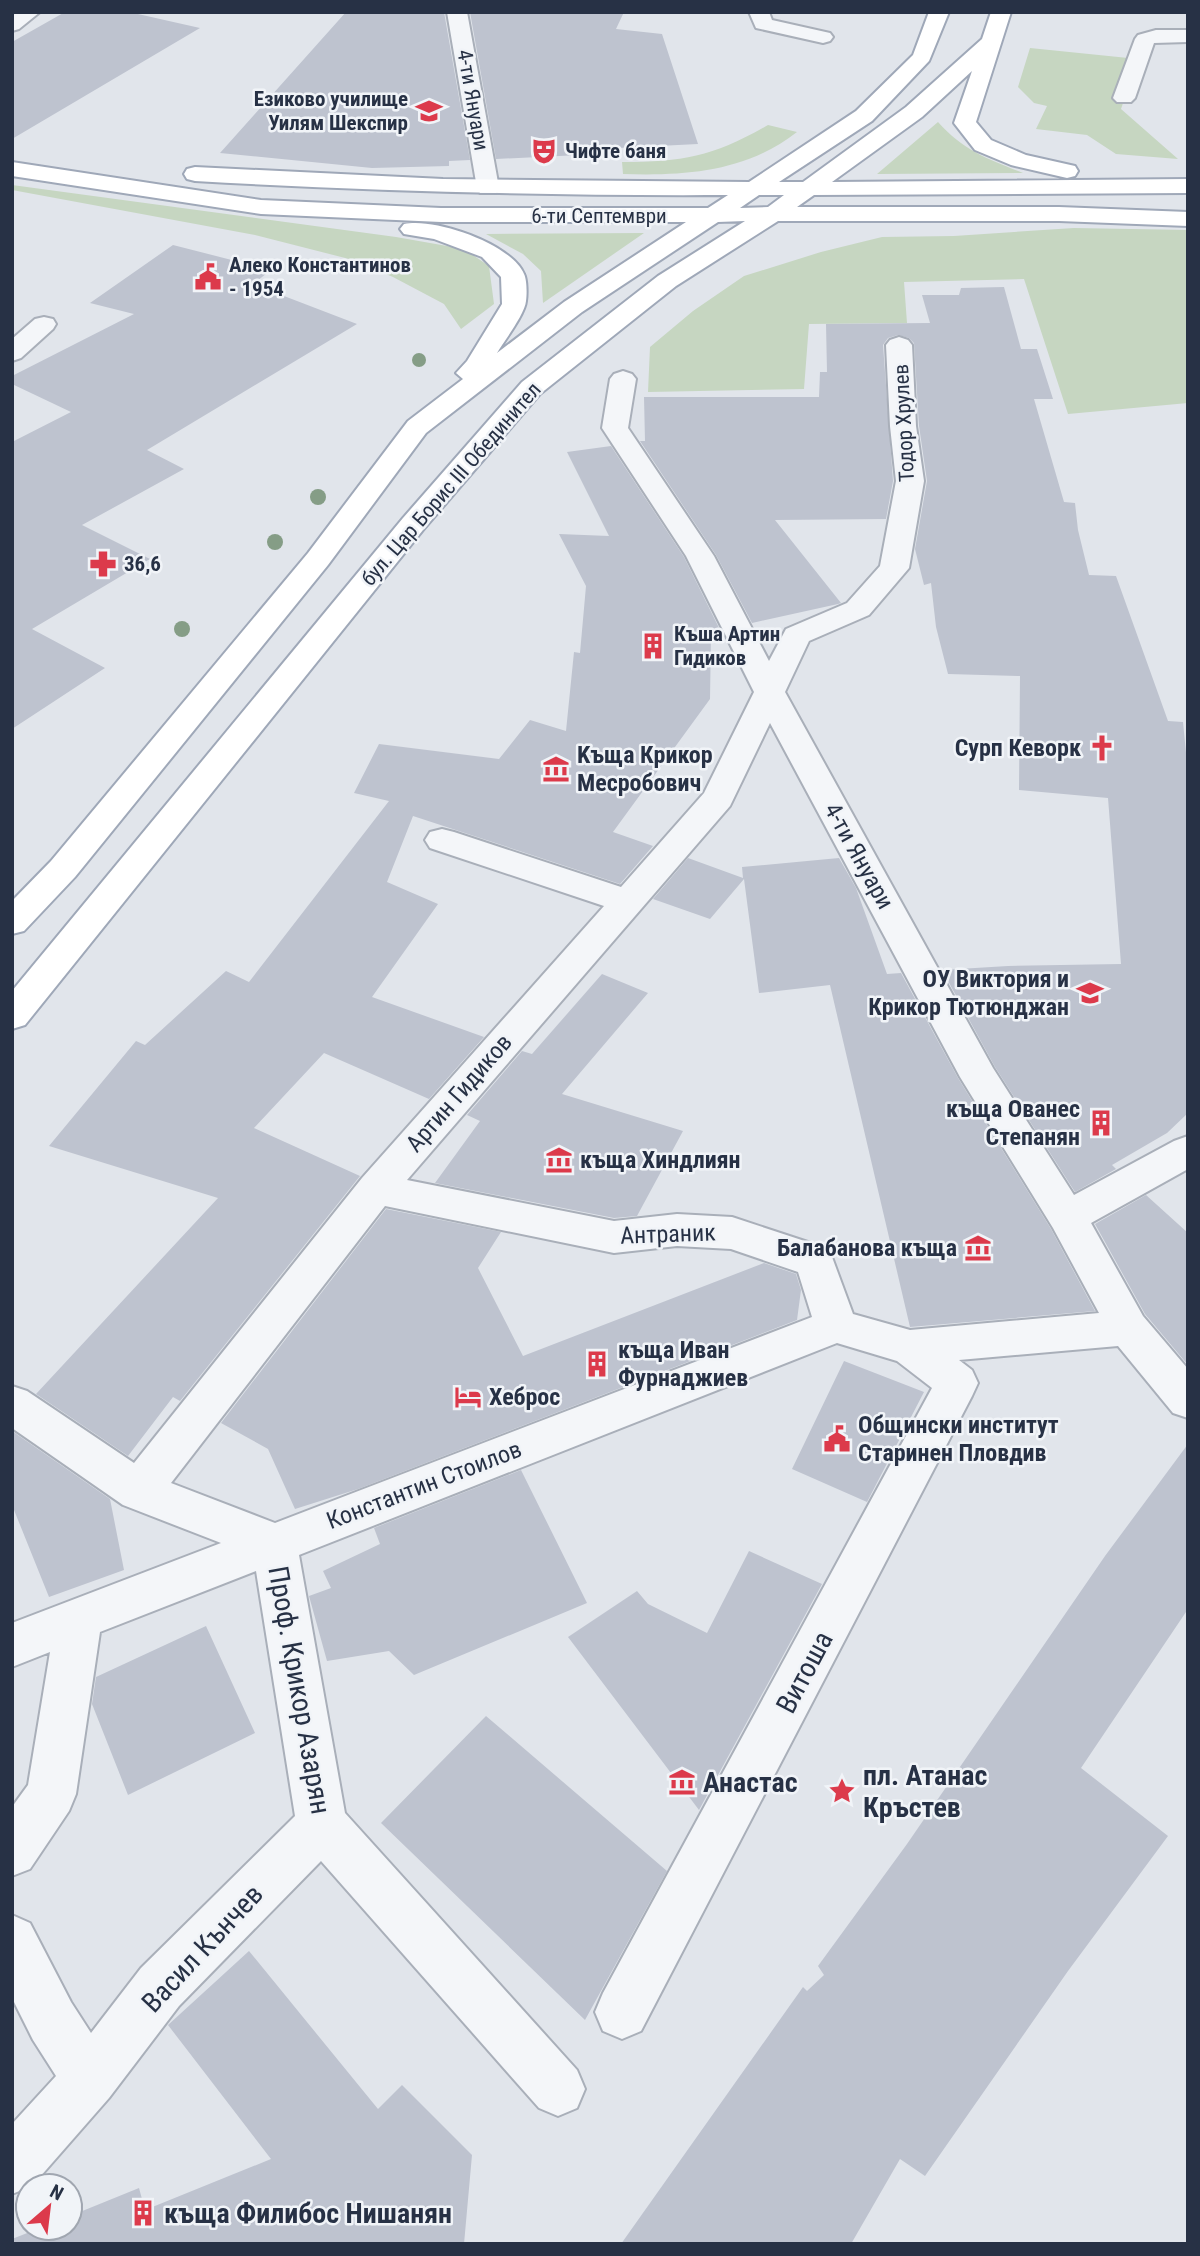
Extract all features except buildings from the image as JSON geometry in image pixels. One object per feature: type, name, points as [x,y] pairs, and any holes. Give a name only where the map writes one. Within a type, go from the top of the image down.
[{"type":"main road","name":"бул. Цар Борис III Обединител","points":[[12,922],[63,869],[318,559],[417,427],[573,307],[864,116],[922,57],[939,12]]},
{"type":"main road","name":"бул. Цар Борис III Обединител","points":[[12,1016],[412,524],[531,388],[667,281],[773,214],[914,112],[990,43],[1001,12]]},
{"type":"main road","points":[[990,43],[965,122],[983,145],[1019,160],[1082,175],[1188,185]]},
{"type":"main road","name":"6-ти Септември","points":[[12,149],[166,172],[344,184],[488,188],[1188,185]]},
{"type":"main road","name":"6-ти Септември","points":[[12,169],[261,207],[441,215],[1059,214],[1188,219]]},
{"type":"main road","points":[[261,207],[438,232],[490,253],[513,275],[514,304],[477,365],[417,427]]},
{"type":"main road","points":[[684,233],[728,226],[735,239]]},
{"type":"street","points":[[12,25],[30,12]]},
{"type":"street","name":"4-ти Януари","points":[[457,12],[488,188]]},
{"type":"street","points":[[759,12],[762,24],[823,37]]},
{"type":"street","points":[[1124,98],[1145,39],[1156,36],[1188,36]]},
{"type":"street","points":[[12,353],[44,324]]},
{"type":"street","name":"Тодор Хрулев","points":[[769,692],[797,635],[858,610],[894,568],[910,481],[903,426],[899,345]]},
{"type":"street","name":"4-ти Януари","points":[[623,379],[615,428],[700,556],[769,692],[979,1077],[1068,1217],[1128,1328],[1188,1400]]},
{"type":"street","name":"Артин Гидиков","points":[[139,1490],[376,1189],[625,901],[718,798],[769,692]]},
{"type":"street","points":[[442,840],[625,901]]},
{"type":"street","points":[[12,907],[63,869]]},
{"type":"street","points":[[1068,1217],[1188,1151]]},
{"type":"street","name":"Антраник","points":[[376,1189],[614,1237],[677,1230],[732,1233],[815,1261],[836,1326]]},
{"type":"street","points":[[836,1326],[910,1347],[1128,1328]]},
{"type":"street","name":"Константин Стоилов","points":[[12,1645],[836,1326]]},
{"type":"street","name":"Витоша","points":[[622,2012],[957,1383],[910,1347]]},
{"type":"street","name":"Проф. Крикор Азарян","points":[[12,1404],[139,1490],[275,1543],[322,1825],[558,2089]]},
{"type":"street","points":[[12,1851],[51,1794],[79,1619]]},
{"type":"street","name":"Васил Кънчев","points":[[12,2166],[90,2079],[160,1987],[322,1825]]},
{"type":"street","points":[[12,1941],[52,2021],[90,2079]]},
{"type":"green space","points":[[1030,48],[1138,59],[1121,109],[1178,159],[1116,154],[1087,135],[1036,129],[1047,106],[1034,103],[1018,87]]},
{"type":"green space","points":[[938,122],[967,147],[1023,173],[877,174]]},
{"type":"green space","points":[[768,125],[797,132],[757,156],[714,169],[669,174],[623,174],[622,162],[663,161],[698,155],[731,144]]},
{"type":"green space","points":[[12,185],[396,237],[464,249],[489,266],[494,304],[461,329],[444,304],[393,277],[353,260],[255,235],[12,190]]},
{"type":"green space","points":[[1074,228],[1188,230],[1188,403],[1068,414],[1024,279],[904,282],[907,323],[809,324],[804,389],[648,392],[650,347],[693,311],[744,276],[821,252],[882,237],[954,236]]},
{"type":"green space","points":[[644,233],[543,303],[541,271],[523,254],[486,234]]},
{"type":"place","name":"Езиково училище Уилям Шекспир","points":[[429,111]]},
{"type":"place","name":"Чифте баня","points":[[544,151]]},
{"type":"place","name":"Алеко Константинов - 1954","points":[[208,277]]},
{"type":"place","name":"36,6","points":[[103,564]]},
{"type":"place","name":"Къша Артин Гидиков","points":[[653,646]]},
{"type":"place","name":"Сурп Кеворк","points":[[1102,748]]},
{"type":"place","name":"Kъща Крикор Месробович","points":[[556,769]]},
{"type":"place","name":"ОУ Виктория и Крикор Тютюнджан","points":[[1090,993]]},
{"type":"place","name":"къща Ованес Степанян","points":[[1101,1123]]},
{"type":"place","name":"къща Хиндлиян","points":[[559,1160]]},
{"type":"place","name":"Балабанова къща","points":[[978,1248]]},
{"type":"place","name":"къща Иван Фурнаджиев","points":[[597,1364]]},
{"type":"place","name":"Хеброс","points":[[468,1397]]},
{"type":"place","name":"Общински институт Старинен Пловдив","points":[[837,1439]]},
{"type":"place","name":"Анастас","points":[[682,1782]]},
{"type":"place","name":"пл. Атанас Кръстев","points":[[842,1791]]},
{"type":"place","name":"къща Филибос Нишанян","points":[[143,2213]]}]
